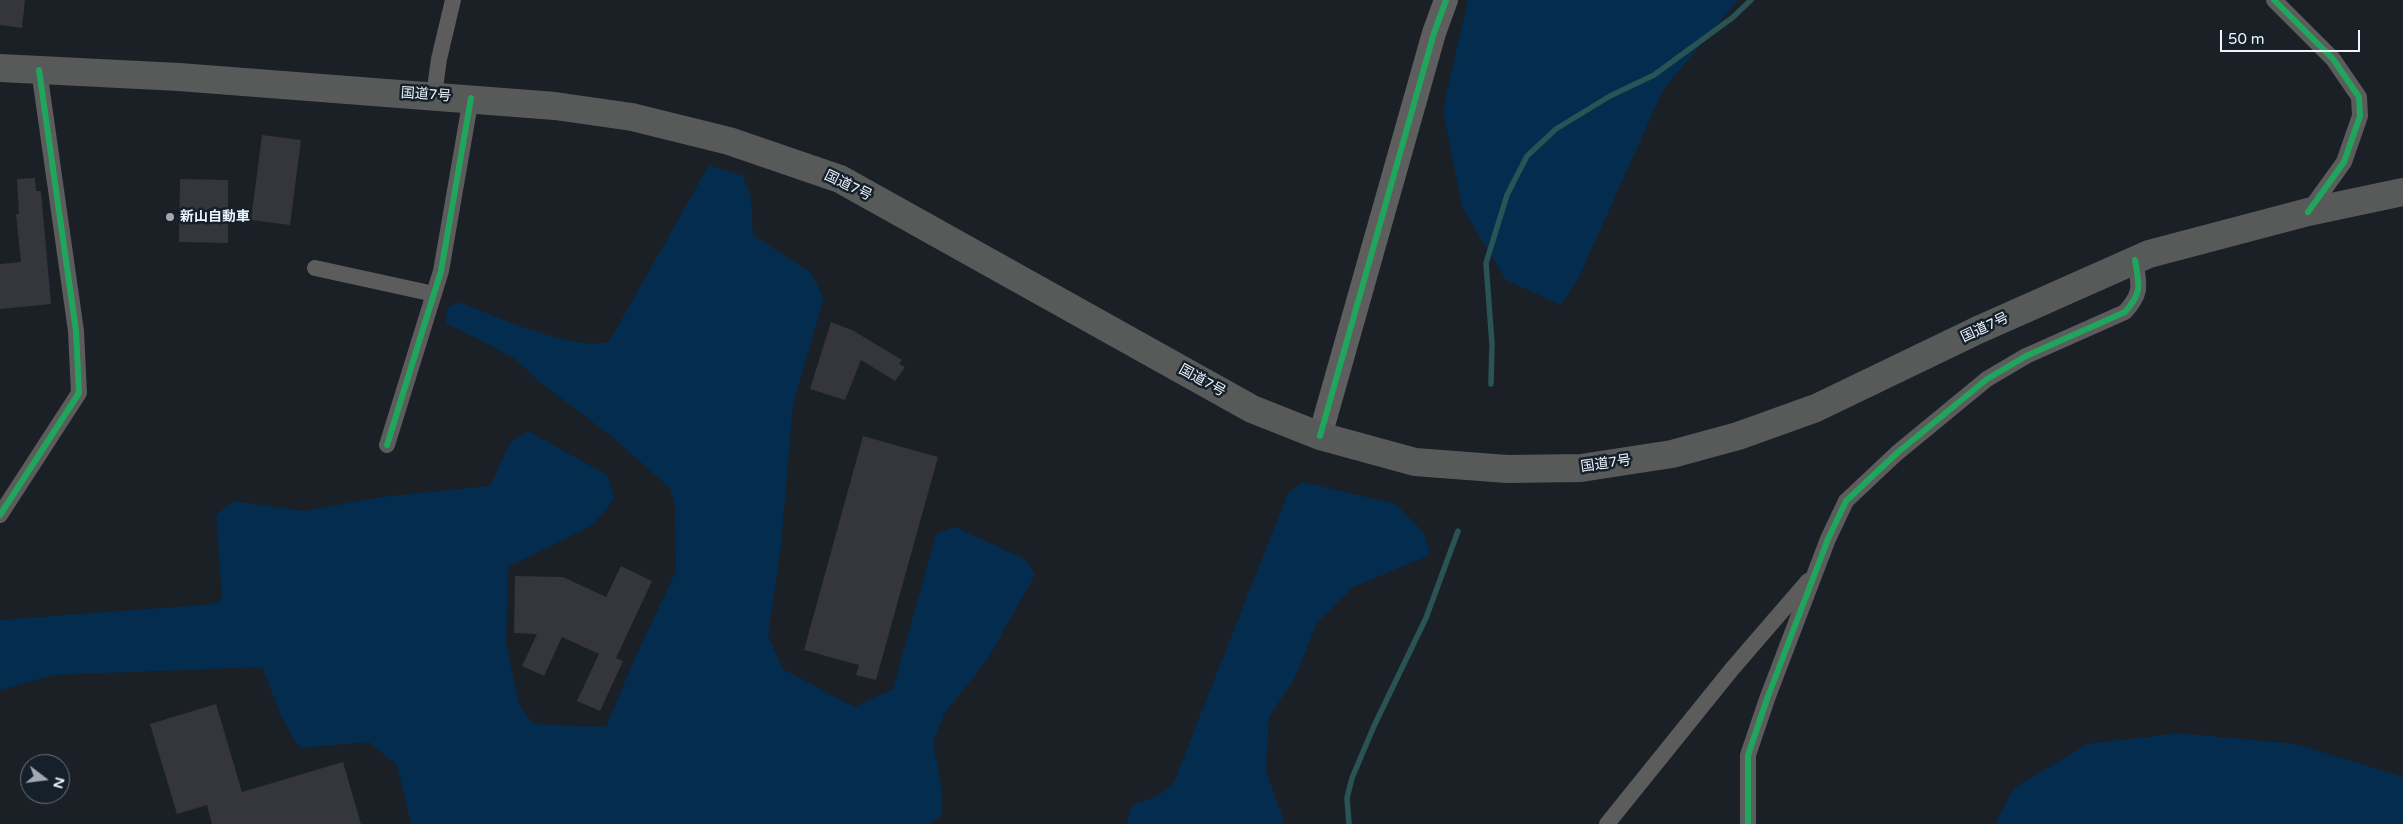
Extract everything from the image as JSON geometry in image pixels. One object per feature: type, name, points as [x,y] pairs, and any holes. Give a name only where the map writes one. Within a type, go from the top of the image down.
[{"type":"highway","name":"国道7号","points":[[0,68],[180,77],[434,95],[555,106],[632,117],[729,141],[840,179],[1252,409],[1320,436],[1415,462],[1507,469],[1581,468],[1672,454],[1738,436],[1816,408],[1978,330],[2135,260],[2308,212],[2403,192]]},
{"type":"street","points":[[434,95],[453,0]]},
{"type":"street","points":[[1320,436],[1434,33],[1446,0]]},
{"type":"street","points":[[2274,0],[2333,60],[2359,97],[2360,116],[2344,162],[2308,212]]},
{"type":"street","points":[[0,515],[79,393],[76,331],[39,70]]},
{"type":"street","points":[[387,445],[441,272],[471,98]]},
{"type":"street","points":[[1748,824],[1748,755],[1767,699],[1828,539],[1846,501],[1938,418],[1987,379],[2026,356],[2125,312],[2137,299],[2139,284],[2135,260]]},
{"type":"street","points":[[315,268],[434,294]]},
{"type":"street","points":[[1607,824],[1732,669],[1816,572]]},
{"type":"shaded area","points":[[1468,0],[1738,0],[1663,90],[1579,277],[1561,305],[1506,280],[1462,207],[1443,110]]},
{"type":"shaded area","points":[[709,165],[743,176],[751,197],[753,235],[811,273],[824,298],[793,404],[781,545],[768,636],[783,669],[854,707],[893,689],[936,534],[955,527],[1025,559],[1035,575],[987,660],[945,713],[933,742],[941,785],[942,815],[930,824],[411,824],[397,765],[369,742],[300,748],[283,720],[262,667],[53,675],[0,690],[0,620],[215,604],[222,598],[216,515],[234,501],[303,511],[382,497],[490,486],[510,443],[528,431],[607,475],[615,498],[593,525],[508,567],[506,642],[519,704],[533,724],[606,727],[635,658],[676,571],[675,506],[670,488],[611,436],[541,383],[514,358],[446,323],[447,308],[458,302],[555,337],[575,342],[609,342]]},
{"type":"shaded area","points":[[1303,482],[1396,504],[1424,533],[1430,555],[1353,587],[1317,623],[1295,678],[1269,717],[1266,771],[1285,824],[1127,824],[1132,805],[1158,796],[1174,782],[1288,493]]},
{"type":"shaded area","points":[[2179,733],[2296,744],[2403,777],[2403,824],[1995,824],[2014,788],[2087,744]]},
{"type":"building","points":[[0,0],[25,0],[22,28],[0,25]]},
{"type":"building","points":[[262,135],[301,140],[290,225],[251,220]]},
{"type":"building","points":[[35,178],[36,191],[41,191],[51,304],[0,309],[0,264],[21,262],[16,214],[19,214],[17,179]]},
{"type":"building","points":[[180,179],[228,180],[228,243],[179,242]]},
{"type":"building","points":[[831,322],[852,330],[902,360],[899,364],[905,367],[895,381],[861,360],[845,400],[810,389]]},
{"type":"building","points":[[863,436],[938,457],[876,680],[856,675],[859,665],[804,650]]},
{"type":"building","points":[[621,566],[652,581],[616,658],[623,661],[600,711],[577,701],[599,654],[562,637],[544,676],[522,666],[537,634],[514,633],[515,576],[563,577],[606,597]]},
{"type":"building","points":[[216,704],[242,792],[343,762],[361,824],[212,824],[207,805],[177,814],[150,724]]},
{"type":"waterway","points":[[1491,384],[1492,344],[1486,263],[1507,195],[1527,156],[1556,129],[1610,96],[1654,75],[1732,18],[1751,0]]},
{"type":"waterway","points":[[1349,824],[1347,798],[1352,778],[1374,726],[1426,618],[1458,531]]},
{"type":"cycle path","points":[[1320,436],[1434,33],[1446,0]]},
{"type":"cycle path","points":[[2274,0],[2333,59],[2359,97],[2360,116],[2344,162],[2308,212]]},
{"type":"cycle path","points":[[0,515],[79,393],[76,331],[39,70]]},
{"type":"cycle path","points":[[387,445],[441,271],[471,98]]},
{"type":"cycle path","points":[[1748,824],[1748,755],[1767,699],[1828,539],[1846,501],[1897,453],[1987,379],[2026,356],[2125,312],[2135,299],[2138,288],[2135,260]]},
{"type":"place","name":"新山自動車","points":[[170,217]]}]
